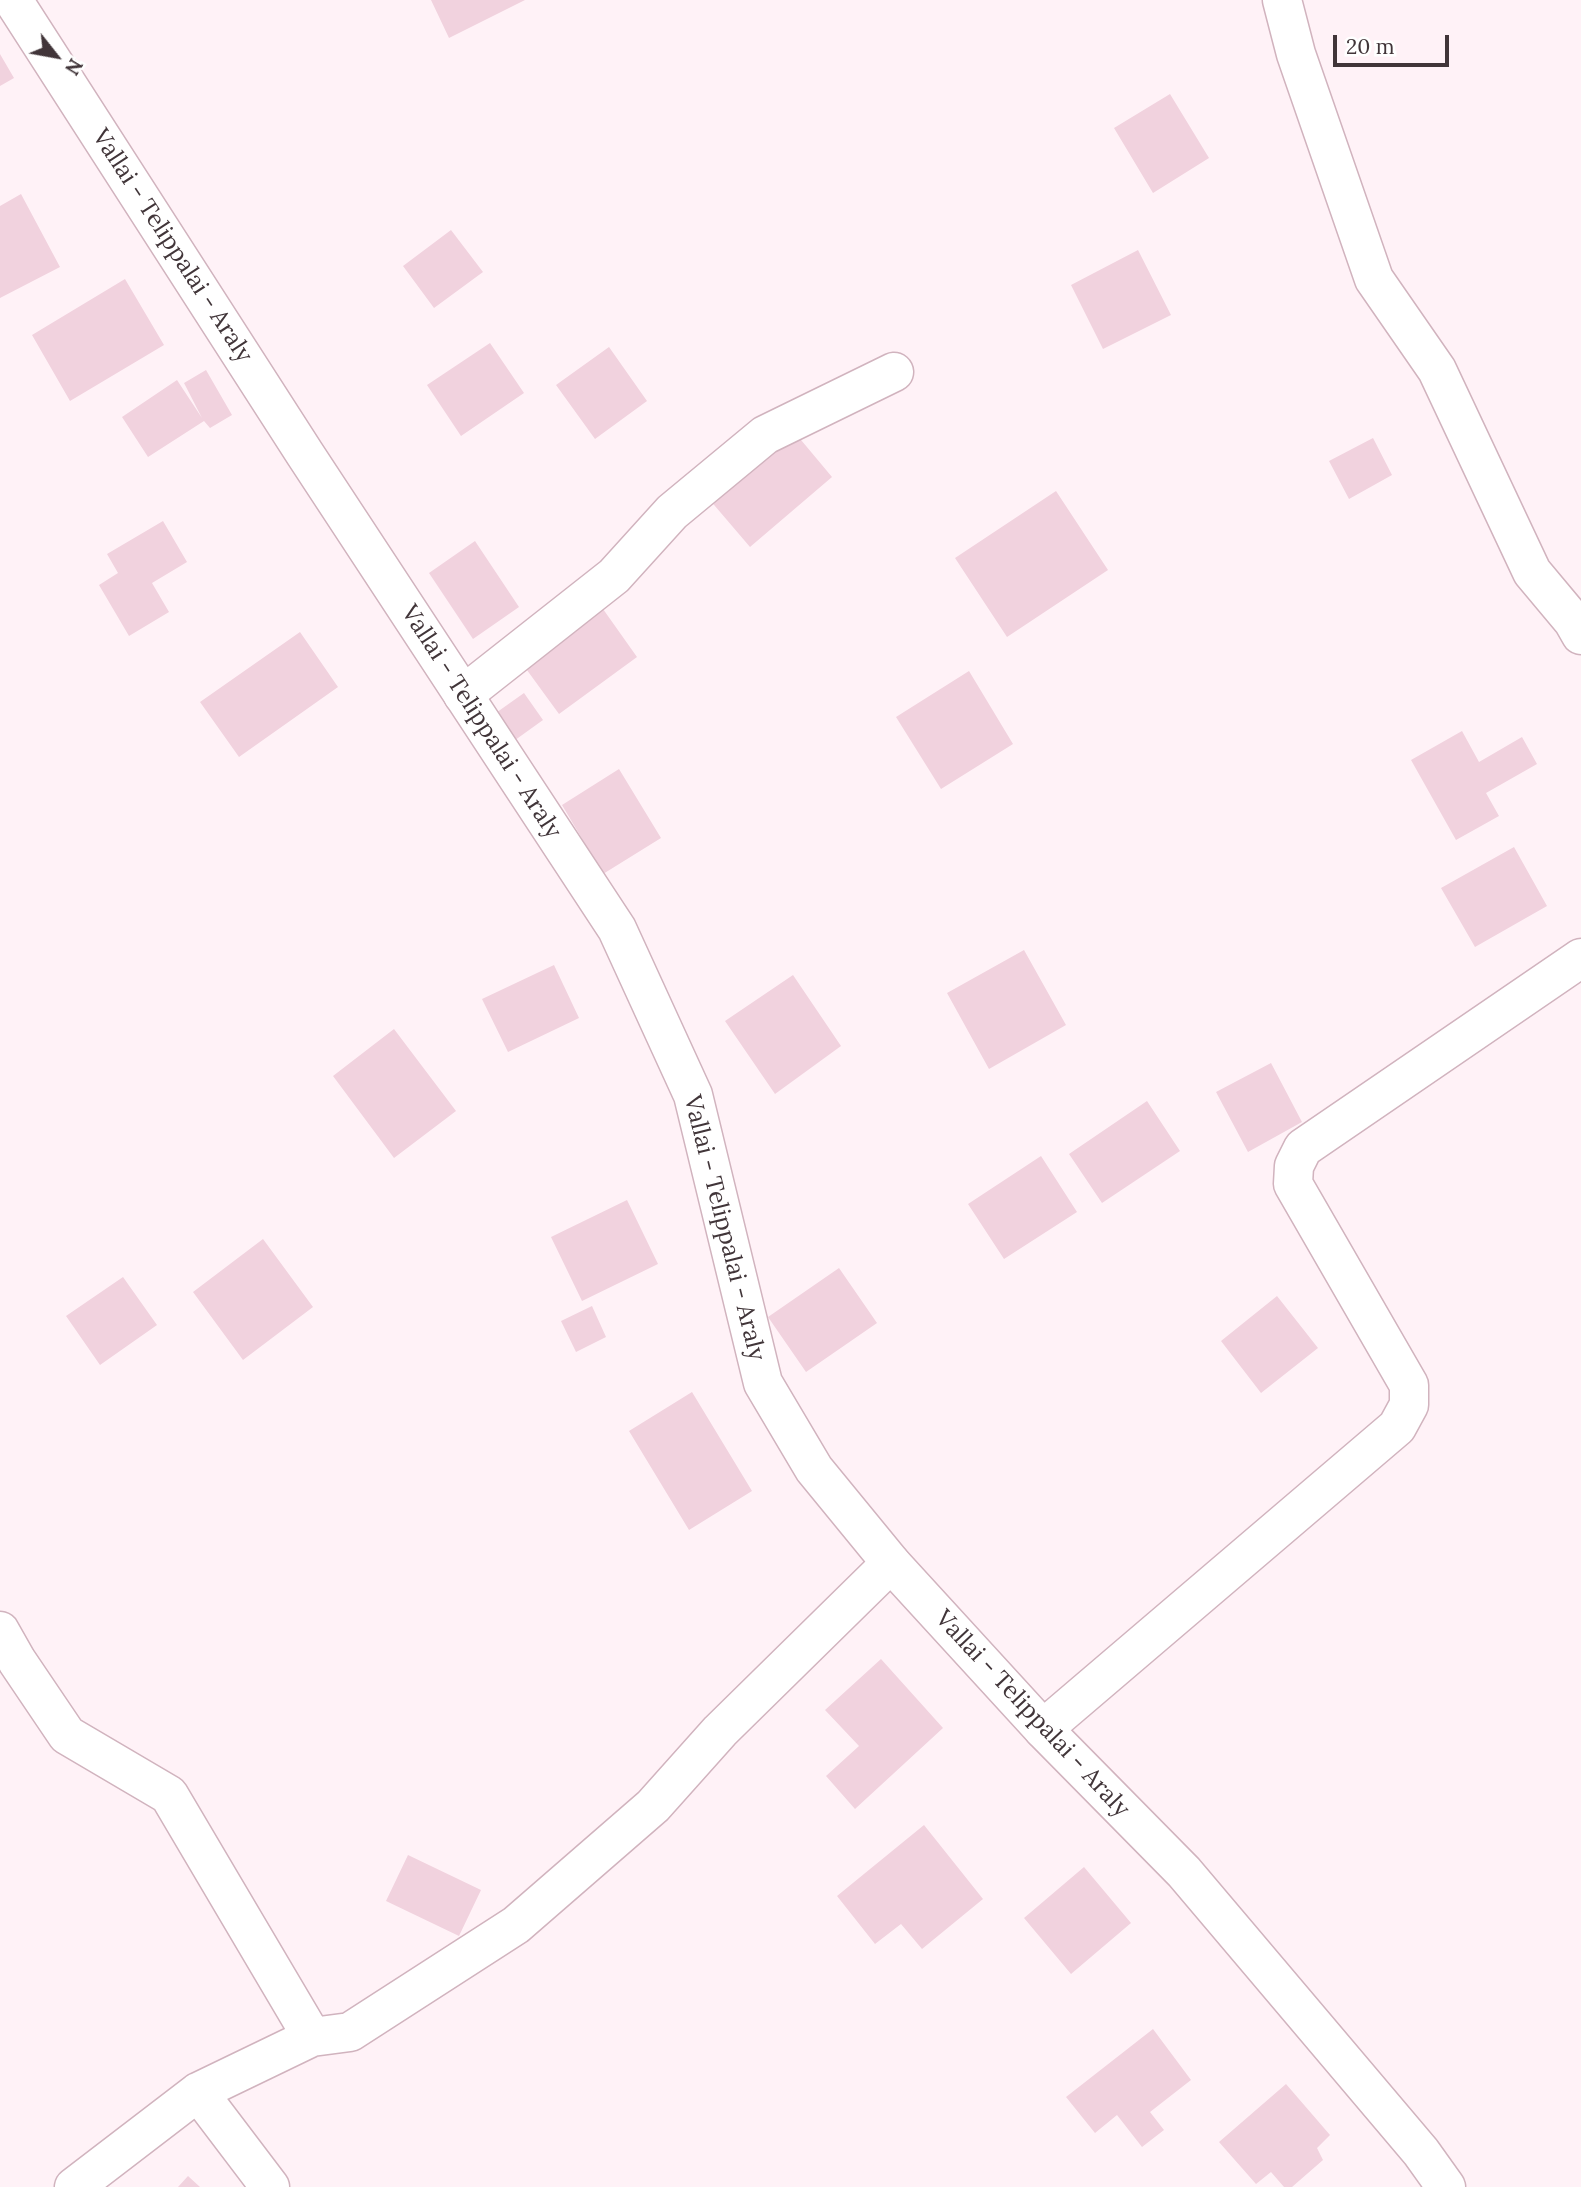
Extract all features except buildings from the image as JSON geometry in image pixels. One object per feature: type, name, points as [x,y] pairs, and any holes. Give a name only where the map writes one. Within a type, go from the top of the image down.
[{"type":"street","name":"Vallai - Telippalai - Araly","points":[[13,0],[617,929],[693,1095],[764,1383],[814,1469],[891,1563],[1043,1729],[1184,1872],[1421,2152],[1446,2187]]},
{"type":"street","points":[[1282,0],[1296,54],[1374,279],[1437,370],[1532,572],[1578,624]]},
{"type":"street","points":[[463,695],[614,576],[672,512],[765,435],[894,372]]},
{"type":"street","points":[[1043,1729],[1396,1427],[1409,1405],[1409,1385],[1293,1184],[1294,1166],[1303,1148],[1581,958]]},
{"type":"street","points":[[74,2187],[198,2092],[312,2036],[350,2032],[516,1925],[653,1806],[720,1731],[891,1563]]},
{"type":"street","points":[[0,1631],[67,1735],[169,1795],[312,2036]]},
{"type":"street","points":[[198,2092],[270,2187]]}]
